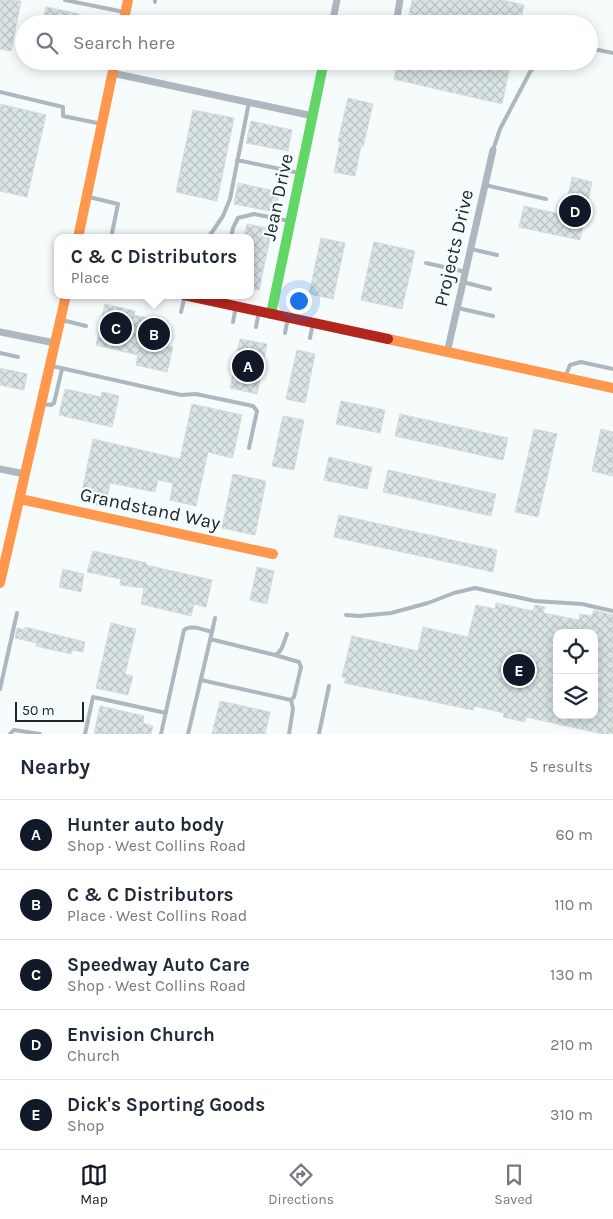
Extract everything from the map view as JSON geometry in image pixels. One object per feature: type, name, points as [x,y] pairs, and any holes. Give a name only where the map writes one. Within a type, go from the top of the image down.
[{"type":"street","points":[[126,13],[128,0]]},
{"type":"street","points":[[334,15],[337,0]]},
{"type":"street","points":[[398,15],[400,0]]},
{"type":"street","points":[[79,234],[113,70]]},
{"type":"street","name":"Jean Drive","points":[[271,314],[322,70]]},
{"type":"street","points":[[112,73],[313,116]]},
{"type":"street","name":"Projects Drive","points":[[447,353],[493,150]]},
{"type":"street","points":[[0,583],[65,299]]},
{"type":"street","points":[[221,299],[236,306],[288,318],[613,388]]},
{"type":"street","points":[[0,332],[55,343]]},
{"type":"street","points":[[0,469],[25,474]]},
{"type":"street","name":"Grandstand Way","points":[[20,499],[273,554]]},
{"type":"lane","points":[[65,0],[126,13]]},
{"type":"lane","points":[[598,50],[613,53]]},
{"type":"lane","points":[[493,150],[500,129],[531,70]]},
{"type":"lane","points":[[0,92],[63,107],[63,116],[102,124]]},
{"type":"lane","points":[[211,234],[223,216],[230,199],[249,102]]},
{"type":"lane","points":[[237,160],[301,174]]},
{"type":"lane","points":[[485,185],[546,199]]},
{"type":"lane","points":[[86,197],[118,204],[112,234]]},
{"type":"lane","points":[[232,234],[238,218],[254,214],[291,221]]},
{"type":"lane","points":[[471,249],[497,255]]},
{"type":"lane","points":[[426,263],[466,272]]},
{"type":"lane","points":[[463,282],[490,289]]},
{"type":"lane","points":[[181,312],[186,299]]},
{"type":"lane","points":[[233,322],[236,306]]},
{"type":"lane","points":[[458,308],[493,316]]},
{"type":"lane","points":[[256,327],[259,311]]},
{"type":"lane","points":[[285,333],[288,318]]},
{"type":"lane","points":[[60,320],[86,326]]},
{"type":"lane","points":[[310,338],[313,323]]},
{"type":"lane","points":[[0,353],[18,357]]},
{"type":"lane","points":[[565,378],[570,364],[581,362],[613,369]]},
{"type":"lane","points":[[50,366],[181,395],[196,394],[253,406],[257,411],[249,448]]},
{"type":"lane","points":[[41,404],[51,405],[54,403],[62,369]]},
{"type":"lane","points":[[346,615],[391,614],[475,588],[535,601],[582,604],[613,610]]},
{"type":"lane","points":[[0,689],[17,613]]},
{"type":"lane","points":[[188,734],[215,618]]},
{"type":"lane","points":[[161,734],[184,630],[193,627],[212,632]]},
{"type":"lane","points":[[275,654],[278,653],[287,634]]},
{"type":"lane","points":[[210,639],[275,654],[299,662],[301,667],[294,697],[291,700],[293,709],[288,734]]},
{"type":"lane","points":[[201,680],[291,700]]},
{"type":"lane","points":[[319,734],[329,686]]},
{"type":"lane","points":[[85,734],[93,697],[166,713]]},
{"type":"lane","points":[[10,734],[14,730],[21,730],[40,734]]},
{"type":"building","points":[[0,0],[21,1],[18,15],[15,15],[15,31],[11,51],[0,49]]},
{"type":"building","points":[[412,0],[503,0],[524,5],[522,15],[409,15]]},
{"type":"building","points":[[46,7],[79,14],[79,15],[44,15]]},
{"type":"building","points":[[396,70],[509,70],[502,104],[394,79]]},
{"type":"building","points":[[348,98],[373,104],[355,176],[334,172],[340,142],[338,141]]},
{"type":"building","points":[[0,104],[46,115],[27,197],[0,191]]},
{"type":"building","points":[[193,110],[234,118],[217,201],[176,192]]},
{"type":"building","points":[[251,121],[292,130],[288,151],[246,143]]},
{"type":"building","points":[[572,177],[592,182],[580,240],[519,227],[524,206],[564,215]]},
{"type":"building","points":[[238,183],[279,192],[275,212],[234,204]]},
{"type":"building","points":[[247,224],[272,229],[259,290],[254,289],[254,234],[245,234]]},
{"type":"building","points":[[321,238],[345,243],[333,299],[309,294]]},
{"type":"building","points":[[374,242],[415,251],[402,309],[361,300]]},
{"type":"building","points":[[105,304],[135,311],[134,315],[168,322],[163,345],[173,347],[167,372],[136,365],[138,355],[96,345]]},
{"type":"building","points":[[240,339],[267,344],[257,394],[230,388]]},
{"type":"building","points":[[297,350],[315,354],[305,403],[286,399]]},
{"type":"building","points":[[0,368],[27,374],[24,390],[0,385]]},
{"type":"building","points":[[65,389],[101,397],[102,392],[119,396],[112,427],[59,415]]},
{"type":"building","points":[[341,401],[385,410],[380,433],[336,424]]},
{"type":"building","points":[[192,404],[242,415],[232,458],[208,452],[196,506],[170,500],[173,483],[158,480],[155,492],[110,483],[105,507],[80,501],[93,439],[180,459]]},
{"type":"building","points":[[400,414],[508,438],[503,460],[395,436]]},
{"type":"building","points":[[283,416],[304,420],[294,470],[272,466]]},
{"type":"building","points":[[534,429],[557,434],[538,517],[515,512]]},
{"type":"building","points":[[601,429],[613,432],[613,476],[592,471]]},
{"type":"building","points":[[329,457],[372,467],[367,489],[324,480]]},
{"type":"building","points":[[388,470],[496,494],[491,516],[383,492]]},
{"type":"building","points":[[233,474],[266,481],[255,535],[222,528]]},
{"type":"building","points":[[339,515],[497,550],[493,572],[334,537]]},
{"type":"building","points":[[93,551],[212,580],[206,607],[194,604],[191,616],[141,604],[144,588],[120,585],[121,579],[87,572]]},
{"type":"building","points":[[257,567],[274,571],[267,604],[250,600]]},
{"type":"building","points":[[63,569],[84,574],[81,592],[59,587]]},
{"type":"building","points":[[496,603],[533,611],[535,605],[545,607],[543,613],[579,620],[580,614],[592,616],[594,610],[613,615],[613,734],[603,734],[526,717],[525,722],[503,717],[504,713],[474,706],[473,710],[344,683],[346,678],[342,677],[352,636],[418,651],[423,627],[468,637],[476,605],[495,609]]},
{"type":"building","points":[[111,623],[136,629],[125,674],[133,676],[128,695],[96,688]]},
{"type":"building","points":[[25,627],[85,642],[83,652],[72,650],[71,654],[36,646],[37,643],[15,638],[17,628],[25,630]]},
{"type":"building","points":[[220,701],[270,712],[265,734],[212,734]]},
{"type":"building","points":[[100,706],[144,716],[143,723],[153,726],[151,734],[94,734]]},
{"type":"traffic: fast","points":[[271,314],[322,70]]},
{"type":"traffic: slow","points":[[125,15],[128,0]]},
{"type":"traffic: slow","points":[[79,234],[113,70]]},
{"type":"traffic: slow","points":[[0,583],[65,299]]},
{"type":"traffic: slow","points":[[388,339],[613,388]]},
{"type":"traffic: slow","points":[[20,499],[273,554]]},
{"type":"traffic: jam","points":[[203,299],[388,339]]},
{"type":"place","name":"Envision Church","points":[[575,211]]},
{"type":"place","name":"Speedway Auto Care","points":[[116,328]]},
{"type":"place","name":"C & C Distributors","points":[[154,334]]},
{"type":"place","name":"Hunter auto body","points":[[248,366]]},
{"type":"place","name":"Dick's Sporting Goods","points":[[519,670]]}]
